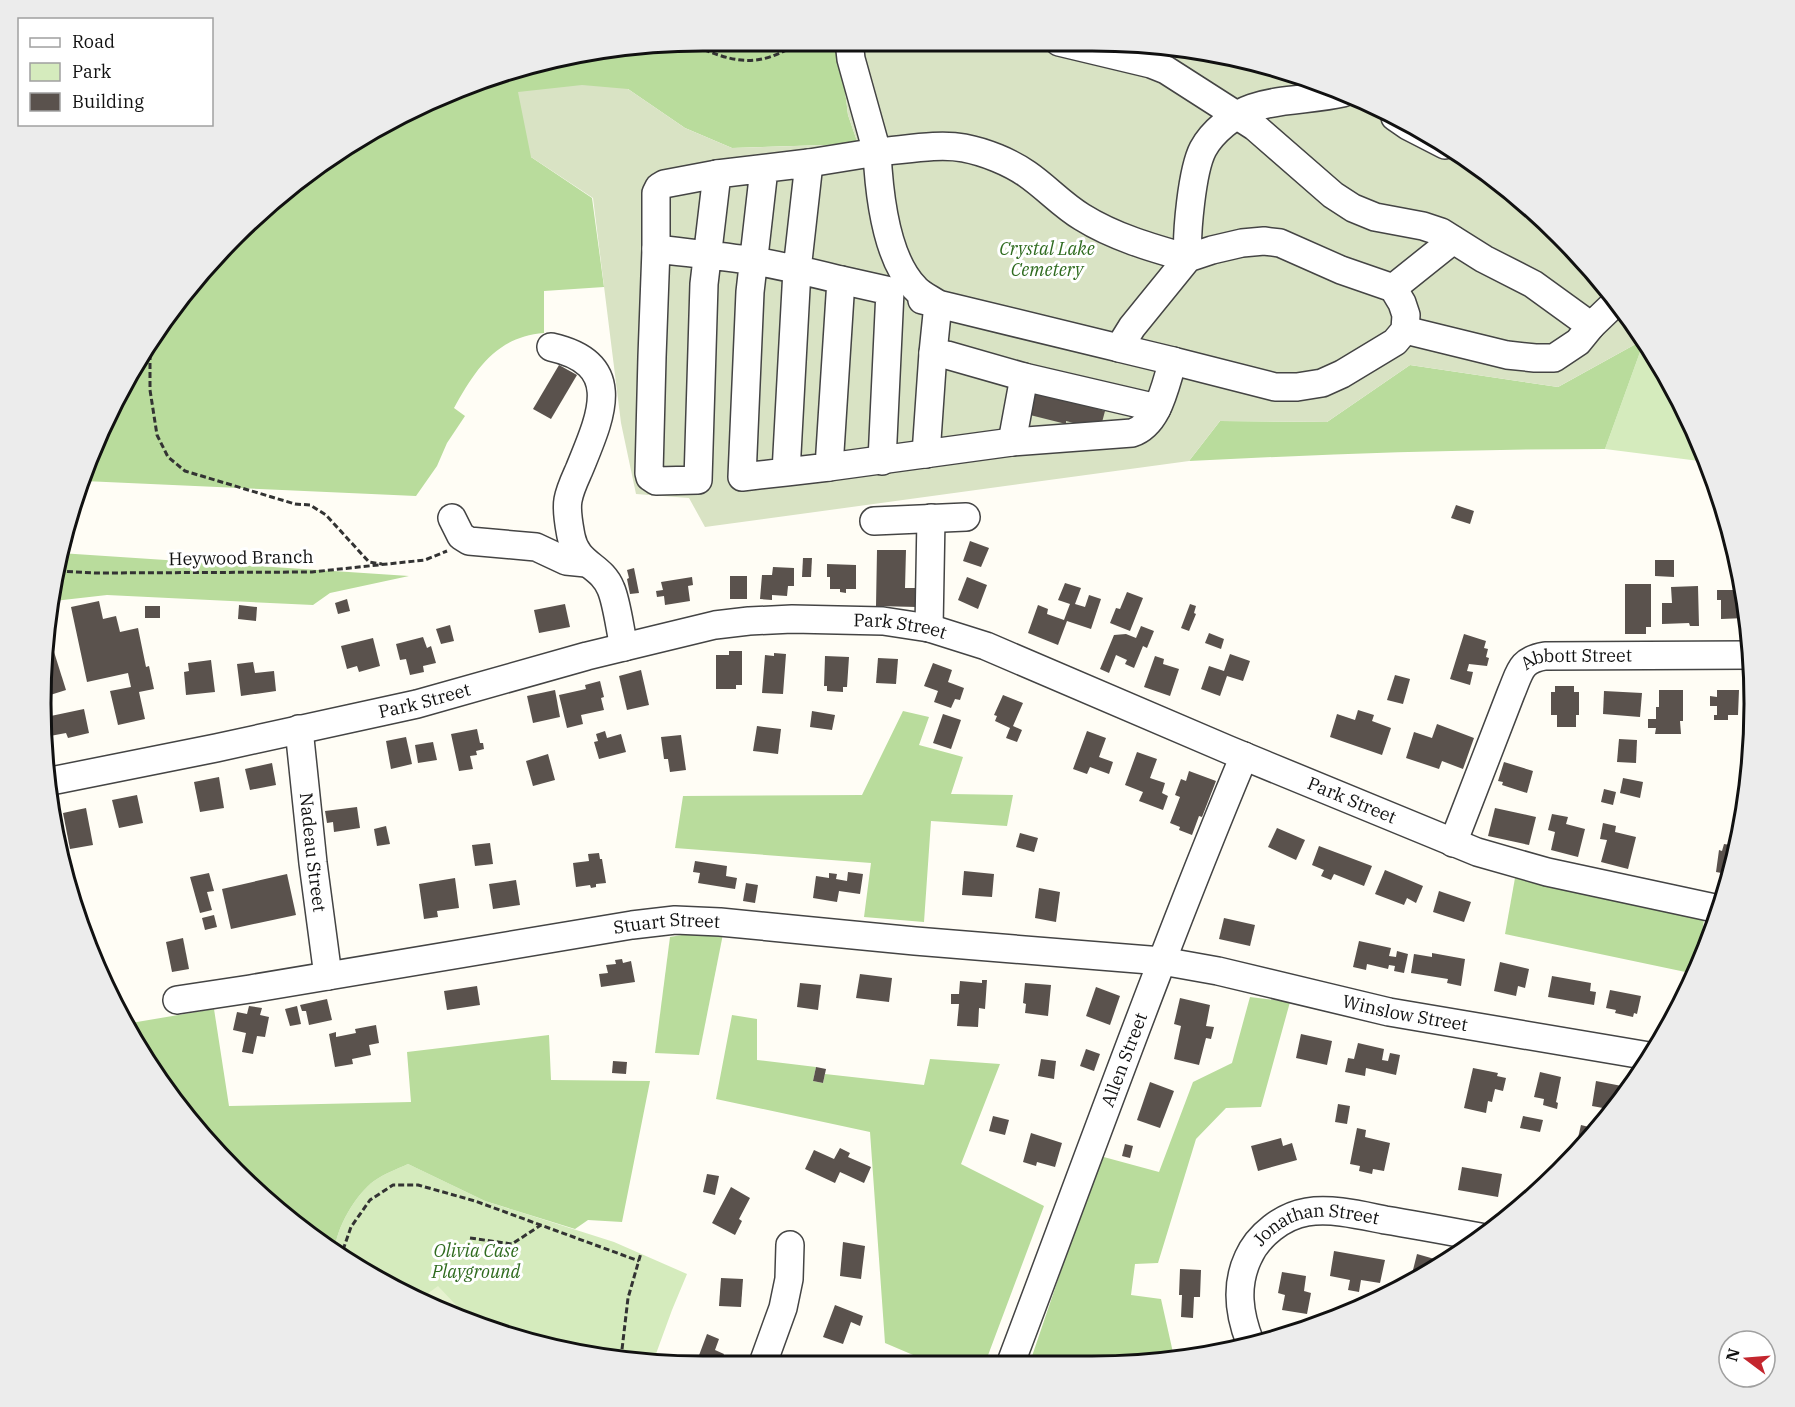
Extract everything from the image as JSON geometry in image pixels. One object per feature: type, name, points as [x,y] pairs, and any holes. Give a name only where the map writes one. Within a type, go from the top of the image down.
[{"type":"street","points":[[850,51],[877,152],[882,210],[899,266],[916,289],[938,304]]},
{"type":"street","points":[[1099,51],[1134,59],[1166,70],[1237,115],[1353,208],[1376,217],[1442,232],[1484,259],[1533,284],[1591,327]]},
{"type":"street","points":[[1188,258],[1187,244],[1197,168],[1203,150],[1212,136],[1237,115],[1250,108],[1329,97]]},
{"type":"street","points":[[1173,361],[1153,418],[1146,426],[1132,433],[1012,442],[882,461],[742,477],[656,481],[650,474],[656,193],[658,187],[664,184],[717,174],[877,152],[943,147],[962,148],[979,152],[1026,174],[1081,216],[1112,232],[1152,248],[1188,258]]},
{"type":"street","points":[[786,472],[797,270],[809,163]]},
{"type":"street","points":[[742,477],[750,292],[764,169]]},
{"type":"street","points":[[698,480],[701,340],[707,255],[717,174]]},
{"type":"street","points":[[1393,288],[1453,240]]},
{"type":"street","points":[[656,249],[754,261],[842,280],[1275,387],[1298,387],[1322,383],[1342,374],[1395,342],[1405,330],[1406,315],[1393,288],[1341,270],[1280,243],[1242,243],[1188,258],[1132,327],[1119,348]]},
{"type":"street","points":[[829,467],[842,280]]},
{"type":"street","points":[[882,461],[890,291]]},
{"type":"street","points":[[926,454],[938,304]]},
{"type":"street","points":[[1405,330],[1507,355],[1554,358],[1578,342],[1610,308]]},
{"type":"street","points":[[551,347],[567,351],[582,359],[596,373],[602,389],[601,408],[595,430],[568,501],[569,524],[574,549],[586,563],[601,573],[611,588],[624,647]]},
{"type":"street","points":[[933,353],[1157,408]]},
{"type":"street","points":[[1012,442],[1024,377]]},
{"type":"street","points":[[874,521],[966,517]]},
{"type":"street","points":[[452,518],[461,536],[469,541],[536,547],[566,561],[586,563]]},
{"type":"street","points":[[929,628],[931,519]]},
{"type":"street","points":[[547,551],[564,536],[569,524]]},
{"type":"street","name":"Park Street","points":[[56,780],[417,704],[586,656],[715,625],[792,619],[883,621],[929,628],[986,646],[1453,843],[1547,872],[1711,907]]},
{"type":"street","name":"Abbott Street","points":[[1453,843],[1511,693],[1526,662],[1534,658],[1563,656],[1742,655]]},
{"type":"street","name":"Nadeau Street","points":[[299,729],[328,976]]},
{"type":"street","name":"Allen Street","points":[[1013,1356],[1201,858],[1244,756]]},
{"type":"street","name":"Stuart Street","points":[[177,1000],[632,925],[675,920],[722,922],[915,941],[1162,961]]},
{"type":"street","name":"Winslow Street","points":[[1162,961],[1218,971],[1389,1012],[1641,1055]]},
{"type":"street","name":"Jonathan Street","points":[[1248,1337],[1239,1298],[1239,1283],[1243,1268],[1259,1239],[1273,1227],[1289,1218],[1306,1212],[1322,1210],[1357,1214],[1469,1235]]},
{"type":"street","points":[[766,1356],[783,1308],[789,1279],[790,1245]]},
{"type":"path","points":[[707,51],[743,62],[786,51]]},
{"type":"path","points":[[150,358],[150,390],[157,435],[168,457],[185,471],[295,504],[310,505],[326,515],[369,562],[387,565]]},
{"type":"path","name":"Heywood Branch","points":[[65,571],[312,572],[424,560]]},
{"type":"path","points":[[344,1248],[351,1227],[370,1200],[393,1185],[418,1185],[446,1191],[639,1261]]},
{"type":"path","points":[[470,1238],[512,1244],[541,1225]]},
{"type":"path","points":[[622,1350],[628,1298],[641,1253]]},
{"type":"green space","points":[[840,51],[848,115],[858,144],[732,148],[685,128],[628,89],[531,157],[592,198],[604,287],[544,291],[544,333],[527,336],[500,348],[479,368],[454,408],[465,416],[447,443],[437,466],[416,496],[91,481],[118,415],[138,377],[186,306],[213,273],[273,213],[306,186],[377,138],[415,118],[494,86],[535,73],[576,64],[661,52]]},
{"type":"green space","name":"Crystal Lake Cemetery","points":[[840,51],[1134,52],[1219,64],[1260,73],[1341,101],[1380,118],[1418,138],[1489,186],[1553,242],[1582,273],[1636,344],[1558,387],[1410,365],[1327,422],[1220,421],[1189,461],[705,527],[689,498],[636,494],[621,423],[593,198],[531,157],[518,92],[582,85],[628,89],[685,128],[732,148],[858,144],[848,115]]},
{"type":"green space","points":[[1636,344],[1640,351],[1605,449],[1397,452],[1189,461],[1220,421],[1327,422],[1410,365],[1558,387]]},
{"type":"green space","points":[[1640,351],[1677,415],[1696,461],[1605,449]]},
{"type":"green space","points":[[69,554],[409,576],[330,593],[313,605],[107,595],[60,600]]},
{"type":"green space","points":[[903,711],[929,717],[919,745],[963,757],[951,794],[1013,795],[1007,826],[931,821],[924,922],[864,917],[871,863],[675,848],[683,796],[862,795]]},
{"type":"green space","points":[[1515,878],[1704,920],[1702,931],[1686,972],[1505,934]]},
{"type":"green space","points":[[693,933],[723,934],[699,1055],[655,1053],[670,937]]},
{"type":"green space","points":[[1250,997],[1290,1002],[1261,1107],[1226,1108],[1196,1139],[1158,1263],[1135,1264],[1131,1295],[1161,1299],[1173,1351],[1134,1355],[1032,1356],[1100,1156],[1159,1172],[1193,1082],[1232,1063]]},
{"type":"green space","points":[[214,1009],[229,1106],[411,1102],[407,1052],[549,1035],[551,1080],[650,1081],[622,1222],[588,1220],[575,1229],[485,1201],[408,1164],[378,1178],[367,1187],[347,1214],[336,1242],[273,1194],[213,1134],[161,1066],[134,1022]]},
{"type":"green space","points":[[732,1015],[757,1019],[757,1060],[816,1067],[813,1081],[823,1083],[825,1074],[924,1085],[930,1059],[1000,1064],[961,1164],[1044,1206],[988,1356],[916,1356],[885,1343],[870,1132],[716,1099]]},
{"type":"green space","name":"Olivia Case Playground","points":[[408,1164],[485,1201],[614,1242],[687,1274],[656,1354],[576,1343],[535,1334],[494,1321],[415,1289],[377,1269],[336,1242],[347,1214],[360,1195],[378,1178]]},
{"type":"green space","points":[[438,1286],[459,1308],[454,1306],[427,1294]]},
{"type":"building","points":[[559,365],[577,375],[551,419],[533,409]]},
{"type":"building","points":[[1035,392],[1092,403],[1091,407],[1105,411],[1100,430],[1030,415]]},
{"type":"building","points":[[1456,505],[1474,511],[1470,524],[1451,518]]},
{"type":"building","points":[[970,541],[989,548],[981,567],[963,561]]},
{"type":"building","points":[[877,550],[906,550],[905,588],[917,588],[917,607],[876,606]]},
{"type":"building","points":[[803,558],[812,558],[811,577],[802,577]]},
{"type":"building","points":[[1655,560],[1674,560],[1674,577],[1655,576]]},
{"type":"building","points":[[827,564],[856,565],[856,589],[846,589],[846,593],[840,592],[840,589],[830,589]]},
{"type":"building","points":[[773,567],[794,568],[794,586],[788,586],[787,596],[772,595],[772,600],[760,599],[762,575],[772,575]]},
{"type":"building","points":[[634,568],[639,593],[630,594],[627,570]]},
{"type":"building","points":[[730,576],[747,576],[747,599],[730,599]]},
{"type":"building","points":[[692,577],[693,585],[688,586],[690,601],[665,605],[664,596],[657,597],[656,591],[663,590],[661,582]]},
{"type":"building","points":[[967,577],[987,585],[978,609],[958,600]]},
{"type":"building","points":[[1065,583],[1081,588],[1075,604],[1085,607],[1089,595],[1101,599],[1091,629],[1067,621],[1058,645],[1028,633],[1038,605],[1048,609],[1047,614],[1064,620],[1070,604],[1058,600]]},
{"type":"building","points":[[1625,584],[1651,584],[1651,627],[1646,627],[1646,634],[1625,634]]},
{"type":"building","points":[[1698,586],[1699,626],[1690,626],[1689,623],[1662,624],[1662,603],[1672,603],[1671,587]]},
{"type":"building","points":[[1717,590],[1733,590],[1738,618],[1721,619],[1721,600],[1717,600]]},
{"type":"building","points":[[1127,592],[1143,598],[1130,631],[1110,623],[1116,608],[1120,609]]},
{"type":"building","points":[[347,599],[350,611],[338,614],[335,603]]},
{"type":"building","points":[[99,601],[103,619],[116,616],[120,632],[138,628],[146,667],[149,666],[154,689],[139,692],[145,719],[118,725],[110,691],[131,687],[128,673],[87,682],[71,607]]},
{"type":"building","points":[[565,604],[570,627],[539,633],[534,610]]},
{"type":"building","points":[[1190,604],[1196,606],[1194,613],[1196,614],[1189,631],[1181,628]]},
{"type":"building","points":[[239,605],[257,607],[256,621],[238,619]]},
{"type":"building","points":[[145,606],[160,606],[160,618],[145,618]]},
{"type":"building","points":[[450,625],[454,641],[441,644],[436,629]]},
{"type":"building","points":[[1141,626],[1154,631],[1147,648],[1143,646],[1134,668],[1125,664],[1127,660],[1116,655],[1109,673],[1100,669],[1114,635],[1126,634],[1136,638]]},
{"type":"building","points":[[1209,633],[1224,639],[1221,649],[1205,643]]},
{"type":"building","points":[[1464,634],[1486,641],[1484,648],[1488,649],[1487,666],[1469,664],[1467,671],[1473,672],[1470,685],[1450,679]]},
{"type":"building","points":[[423,637],[427,648],[431,646],[436,663],[423,666],[424,672],[410,675],[406,659],[400,660],[396,644]]},
{"type":"building","points":[[373,638],[380,666],[359,672],[357,666],[347,669],[341,646]]},
{"type":"building","points":[[53,650],[66,690],[51,695]]},
{"type":"building","points":[[729,651],[742,651],[742,685],[736,685],[736,689],[716,689],[716,655],[729,655]]},
{"type":"building","points":[[774,653],[786,654],[783,694],[762,693],[765,655],[774,656]]},
{"type":"building","points":[[1230,654],[1250,661],[1243,681],[1227,676],[1220,696],[1201,689],[1209,666],[1224,671]]},
{"type":"building","points":[[825,656],[849,657],[847,687],[843,687],[843,692],[827,691],[827,686],[824,686]]},
{"type":"building","points":[[1155,656],[1164,659],[1163,664],[1179,669],[1170,696],[1144,687]]},
{"type":"building","points":[[878,658],[898,659],[896,684],[876,683]]},
{"type":"building","points":[[211,660],[215,692],[186,695],[184,672],[189,671],[188,663]]},
{"type":"building","points":[[253,662],[255,673],[274,671],[276,691],[241,696],[237,664]]},
{"type":"building","points":[[933,663],[952,670],[948,682],[964,688],[960,700],[955,699],[951,708],[934,702],[938,691],[924,686]]},
{"type":"building","points":[[641,670],[649,705],[627,710],[619,676]]},
{"type":"building","points":[[1395,675],[1410,679],[1403,704],[1387,700]]},
{"type":"building","points":[[600,681],[604,710],[581,715],[583,724],[567,728],[559,695],[586,689],[585,685]]},
{"type":"building","points":[[1555,686],[1574,686],[1574,692],[1579,692],[1579,715],[1576,715],[1576,727],[1557,727],[1557,715],[1551,715],[1551,692],[1555,692]]},
{"type":"building","points":[[555,690],[560,717],[533,723],[527,696]]},
{"type":"building","points":[[1659,690],[1683,690],[1681,734],[1655,734],[1656,728],[1648,728],[1648,719],[1656,719]]},
{"type":"building","points":[[1717,690],[1739,690],[1738,715],[1728,715],[1728,720],[1714,720],[1714,715],[1717,715],[1717,706],[1710,706],[1710,696],[1717,697]]},
{"type":"building","points":[[1604,691],[1642,693],[1640,717],[1603,714]]},
{"type":"building","points":[[1003,695],[1023,703],[1013,726],[1022,730],[1017,742],[1006,738],[1010,728],[995,721],[997,716],[994,715]]},
{"type":"building","points":[[84,709],[89,733],[68,738],[66,733],[52,736],[51,716]]},
{"type":"building","points":[[1358,710],[1374,715],[1372,721],[1391,728],[1382,755],[1330,737],[1337,714],[1355,720]]},
{"type":"building","points":[[812,711],[835,715],[832,730],[810,727]]},
{"type":"building","points":[[943,714],[961,720],[951,749],[933,743]]},
{"type":"building","points":[[1437,724],[1474,738],[1463,769],[1442,761],[1439,769],[1406,758],[1414,732],[1432,738]]},
{"type":"building","points":[[757,726],[781,729],[778,754],[753,751]]},
{"type":"building","points":[[477,729],[484,749],[476,751],[477,755],[470,756],[473,769],[459,771],[451,734]]},
{"type":"building","points":[[605,731],[607,738],[621,734],[626,752],[599,759],[594,742],[598,741],[596,734]]},
{"type":"building","points":[[1087,731],[1106,738],[1099,757],[1113,762],[1109,774],[1090,767],[1087,774],[1073,769]]},
{"type":"building","points":[[681,735],[686,770],[670,772],[668,759],[664,759],[661,737]]},
{"type":"building","points":[[406,737],[412,764],[391,769],[386,741]]},
{"type":"building","points":[[1619,739],[1637,740],[1636,763],[1617,762]]},
{"type":"building","points":[[433,742],[437,760],[418,763],[415,745]]},
{"type":"building","points":[[1137,752],[1157,759],[1150,778],[1165,783],[1162,793],[1168,796],[1163,810],[1139,801],[1143,792],[1125,785]]},
{"type":"building","points":[[548,754],[555,780],[533,786],[526,761]]},
{"type":"building","points":[[1504,762],[1533,771],[1527,793],[1502,785],[1503,782],[1498,781]]},
{"type":"building","points":[[272,763],[276,785],[250,790],[245,769]]},
{"type":"building","points":[[1189,771],[1216,781],[1202,817],[1199,816],[1192,835],[1179,830],[1180,827],[1170,823],[1180,797],[1175,795],[1181,779],[1186,781]]},
{"type":"building","points":[[219,777],[224,808],[200,812],[194,782]]},
{"type":"building","points":[[1623,778],[1643,782],[1640,798],[1620,793]]},
{"type":"building","points":[[1604,789],[1616,792],[1613,805],[1601,802]]},
{"type":"building","points":[[137,795],[143,823],[119,828],[112,800]]},
{"type":"building","points":[[357,807],[360,828],[334,832],[333,822],[327,823],[325,811]]},
{"type":"building","points":[[86,808],[93,845],[70,849],[63,813]]},
{"type":"building","points":[[1495,808],[1536,817],[1529,845],[1488,836]]},
{"type":"building","points":[[1552,814],[1568,817],[1566,824],[1585,829],[1578,857],[1551,850],[1555,832],[1548,830]]},
{"type":"building","points":[[1603,823],[1616,826],[1615,832],[1636,837],[1628,869],[1601,862],[1607,840],[1600,839]]},
{"type":"building","points":[[386,826],[390,844],[377,846],[374,829]]},
{"type":"building","points":[[1277,828],[1305,840],[1296,860],[1268,847]]},
{"type":"building","points":[[1020,833],[1038,838],[1034,852],[1016,847]]},
{"type":"building","points":[[490,843],[493,864],[475,866],[472,845]]},
{"type":"building","points":[[1724,844],[1728,845],[1722,873],[1716,872],[1719,850],[1722,851]]},
{"type":"building","points":[[1319,846],[1372,866],[1364,886],[1334,874],[1331,880],[1321,876],[1324,870],[1312,865]]},
{"type":"building","points":[[599,853],[606,883],[596,884],[596,887],[591,888],[590,885],[576,887],[573,863],[589,861],[588,854]]},
{"type":"building","points":[[695,861],[727,866],[726,876],[737,878],[735,889],[698,883],[700,873],[693,872]]},
{"type":"building","points":[[1385,870],[1423,886],[1416,903],[1407,898],[1404,905],[1375,894]]},
{"type":"building","points":[[964,871],[994,874],[992,897],[962,895]]},
{"type":"building","points":[[848,872],[863,874],[860,894],[839,891],[837,902],[813,898],[816,876],[829,878],[829,873],[837,874],[836,879],[847,881]]},
{"type":"building","points":[[209,873],[214,891],[207,892],[212,910],[200,913],[190,877]]},
{"type":"building","points":[[287,874],[296,915],[231,929],[222,889]]},
{"type":"building","points":[[455,878],[459,908],[437,911],[438,917],[424,919],[419,884]]},
{"type":"building","points":[[516,880],[520,905],[493,909],[489,884]]},
{"type":"building","points":[[746,883],[758,885],[755,903],[743,901]]},
{"type":"building","points":[[1039,888],[1060,892],[1056,922],[1035,918]]},
{"type":"building","points":[[1439,891],[1471,902],[1464,922],[1433,912]]},
{"type":"building","points":[[214,915],[217,927],[205,930],[202,918]]},
{"type":"building","points":[[1224,918],[1255,925],[1250,946],[1219,939]]},
{"type":"building","points":[[183,938],[189,969],[172,972],[166,942]]},
{"type":"building","points":[[1359,941],[1391,948],[1389,956],[1396,957],[1397,951],[1408,954],[1404,973],[1394,971],[1395,966],[1389,965],[1388,969],[1367,964],[1366,970],[1353,967]]},
{"type":"building","points":[[1432,953],[1465,959],[1461,986],[1447,983],[1448,979],[1411,973],[1414,954],[1432,957]]},
{"type":"building","points":[[622,959],[623,963],[631,961],[635,982],[601,987],[599,974],[608,973],[606,965],[616,964],[615,960]]},
{"type":"building","points":[[1500,962],[1529,969],[1525,988],[1518,986],[1516,996],[1494,991]]},
{"type":"building","points":[[860,974],[892,978],[889,1002],[856,998]]},
{"type":"building","points":[[1552,976],[1591,983],[1590,991],[1596,992],[1594,1005],[1548,997]]},
{"type":"building","points":[[982,980],[987,980],[985,1009],[979,1008],[978,1027],[957,1026],[959,1004],[951,1004],[951,994],[959,994],[960,981],[982,983]]},
{"type":"building","points":[[800,983],[821,985],[818,1010],[797,1007]]},
{"type":"building","points":[[1025,983],[1051,985],[1048,1016],[1025,1013],[1026,1004],[1023,1003]]},
{"type":"building","points":[[477,986],[480,1005],[447,1010],[444,991]]},
{"type":"building","points":[[1096,987],[1120,996],[1110,1025],[1086,1016]]},
{"type":"building","points":[[1610,990],[1641,996],[1637,1014],[1634,1013],[1633,1017],[1615,1013],[1616,1010],[1606,1008]]},
{"type":"building","points":[[1180,998],[1210,1005],[1206,1026],[1214,1027],[1211,1039],[1206,1038],[1199,1065],[1174,1059],[1181,1026],[1174,1024]]},
{"type":"building","points":[[327,999],[332,1020],[309,1025],[306,1011],[302,1011],[300,1005]]},
{"type":"building","points":[[249,1006],[262,1008],[260,1015],[269,1017],[265,1037],[257,1036],[253,1054],[242,1052],[246,1033],[233,1030],[237,1012],[247,1014]]},
{"type":"building","points":[[297,1006],[301,1024],[290,1026],[285,1009]]},
{"type":"building","points":[[376,1025],[379,1043],[369,1045],[371,1055],[352,1059],[353,1064],[335,1067],[329,1034],[336,1032],[336,1037],[356,1033],[355,1029]]},
{"type":"building","points":[[1301,1034],[1332,1041],[1327,1065],[1296,1058]]},
{"type":"building","points":[[1358,1043],[1384,1049],[1382,1060],[1388,1061],[1390,1053],[1400,1055],[1396,1075],[1366,1068],[1365,1076],[1345,1072],[1348,1058],[1354,1059]]},
{"type":"building","points":[[1086,1049],[1100,1054],[1094,1071],[1080,1066]]},
{"type":"building","points":[[1041,1059],[1056,1061],[1054,1079],[1038,1076]]},
{"type":"building","points":[[613,1061],[627,1062],[626,1074],[612,1073]]},
{"type":"building","points":[[816,1067],[826,1069],[823,1083],[813,1081]]},
{"type":"building","points":[[1473,1068],[1498,1073],[1497,1076],[1506,1078],[1503,1091],[1495,1089],[1492,1102],[1488,1101],[1486,1113],[1464,1108]]},
{"type":"building","points":[[1540,1072],[1561,1077],[1556,1102],[1558,1103],[1557,1109],[1543,1105],[1544,1099],[1534,1097]]},
{"type":"building","points":[[1596,1081],[1620,1086],[1603,1108],[1592,1106]]},
{"type":"building","points":[[1150,1082],[1174,1091],[1160,1128],[1137,1120]]},
{"type":"building","points":[[1338,1104],[1350,1106],[1347,1124],[1335,1122]]},
{"type":"building","points":[[993,1116],[1009,1120],[1005,1135],[989,1131]]},
{"type":"building","points":[[1523,1116],[1543,1120],[1540,1132],[1520,1128]]},
{"type":"building","points":[[1581,1125],[1588,1127],[1582,1134],[1578,1138]]},
{"type":"building","points":[[1357,1128],[1366,1130],[1365,1137],[1390,1143],[1384,1171],[1373,1169],[1372,1174],[1359,1171],[1360,1166],[1350,1164]]},
{"type":"building","points":[[1031,1133],[1062,1143],[1055,1167],[1037,1162],[1036,1166],[1023,1162]]},
{"type":"building","points":[[1281,1138],[1283,1146],[1292,1143],[1297,1160],[1258,1171],[1251,1146]]},
{"type":"building","points":[[1125,1144],[1133,1146],[1130,1158],[1122,1156]]},
{"type":"building","points":[[840,1148],[850,1153],[848,1157],[871,1167],[864,1183],[840,1172],[835,1183],[805,1169],[814,1150],[834,1159]]},
{"type":"building","points":[[1462,1167],[1502,1174],[1498,1197],[1458,1190]]},
{"type":"building","points":[[707,1174],[719,1176],[715,1195],[703,1192]]},
{"type":"building","points":[[731,1187],[750,1198],[739,1219],[742,1221],[735,1235],[712,1223]]},
{"type":"building","points":[[843,1242],[865,1246],[861,1279],[840,1276]]},
{"type":"building","points":[[1334,1251],[1385,1260],[1380,1283],[1361,1280],[1359,1292],[1348,1290],[1350,1280],[1330,1276]]},
{"type":"building","points":[[1417,1254],[1434,1259],[1418,1269],[1413,1272]]},
{"type":"building","points":[[1180,1269],[1201,1270],[1200,1297],[1194,1297],[1193,1318],[1181,1317]]},
{"type":"building","points":[[1282,1272],[1306,1276],[1304,1291],[1311,1293],[1307,1314],[1282,1310],[1285,1295],[1278,1293]]},
{"type":"building","points":[[721,1278],[743,1279],[741,1307],[719,1306]]},
{"type":"building","points":[[835,1305],[863,1316],[860,1326],[851,1322],[843,1344],[823,1337]]},
{"type":"building","points":[[707,1334],[719,1339],[715,1350],[724,1354],[723,1356],[699,1356]]}]
